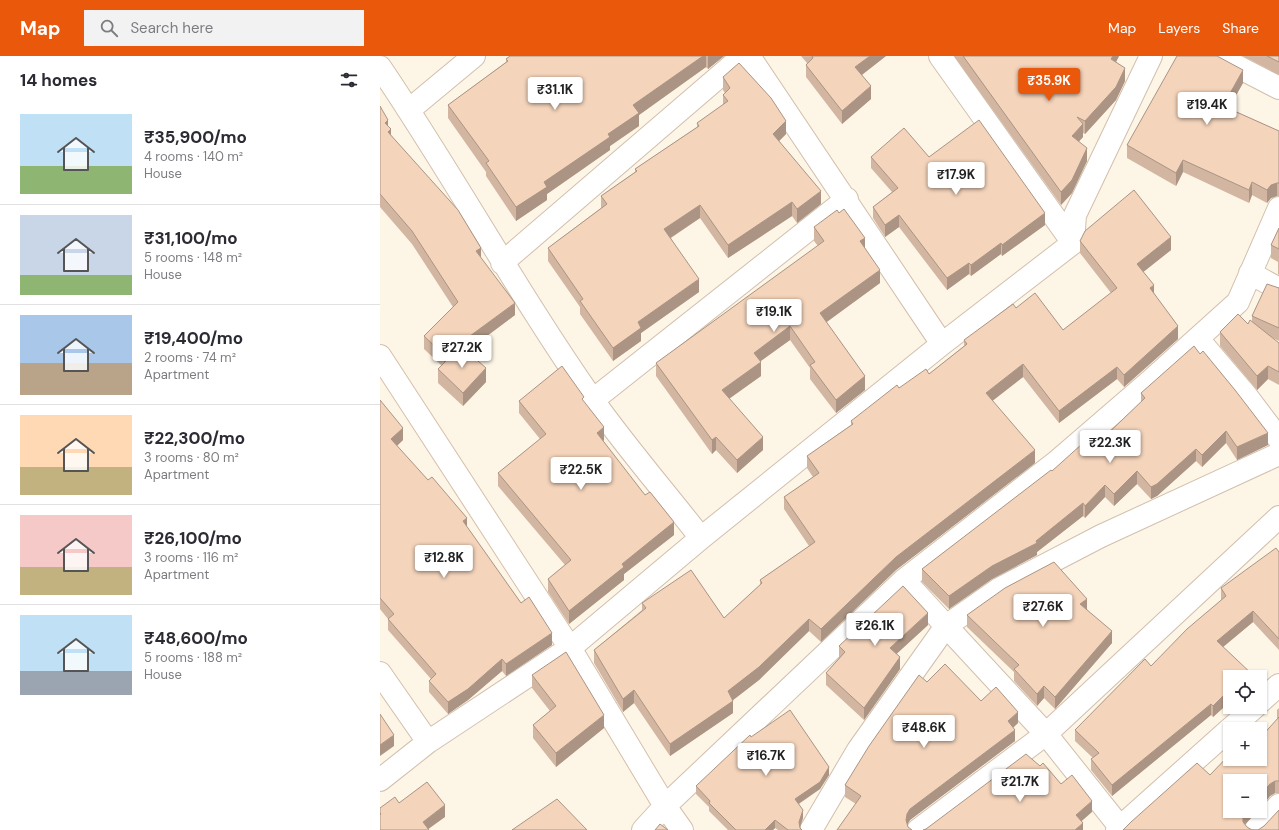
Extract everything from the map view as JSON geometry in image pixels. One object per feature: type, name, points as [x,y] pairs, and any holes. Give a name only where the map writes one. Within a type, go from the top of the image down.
[{"type":"street","points":[[409,110],[474,56]]},
{"type":"street","points":[[502,263],[743,56]]},
{"type":"street","points":[[749,56],[847,199],[942,344]]},
{"type":"street","points":[[940,56],[1072,243]]},
{"type":"street","points":[[380,780],[428,742],[570,648],[701,538],[942,344],[1072,243],[1075,215],[1151,56]]},
{"type":"street","points":[[1217,56],[1279,88]]},
{"type":"street","points":[[380,67],[409,110],[502,263],[593,400],[701,538]]},
{"type":"street","points":[[593,400],[847,199]]},
{"type":"street","points":[[643,830],[665,806],[904,580],[1055,463],[1238,302],[1279,208]]},
{"type":"street","points":[[1250,273],[1279,289]]},
{"type":"street","points":[[1198,338],[1245,394],[1279,439]]},
{"type":"street","points":[[380,356],[570,648],[665,806],[682,830]]},
{"type":"street","points":[[812,830],[858,750],[946,626],[999,589],[1101,536],[1279,454]]},
{"type":"street","points":[[918,830],[1046,734],[1279,517]]},
{"type":"street","points":[[904,580],[1046,734],[1119,829],[1223,735]]},
{"type":"street","points":[[380,674],[428,742]]},
{"type":"street","points":[[1267,696],[1279,685]]},
{"type":"street","points":[[1238,722],[1247,714]]},
{"type":"street","points":[[1255,830],[1279,805]]},
{"type":"building","points":[[510,56],[703,56],[633,105],[639,113],[608,134],[610,137],[544,182],[547,187],[516,207],[486,163],[489,161],[448,105],[508,61],[506,59]]},
{"type":"building","points":[[812,56],[870,56],[855,67],[871,86],[842,111],[806,65],[813,58]]},
{"type":"building","points":[[963,56],[1113,56],[1111,59],[1125,68],[1116,87],[1085,121],[1077,117],[1083,124],[1072,136],[1087,148],[1072,180],[1061,192]]},
{"type":"building","points":[[1177,56],[1217,56],[1243,70],[1223,106],[1279,131],[1279,183],[1271,185],[1267,190],[1252,182],[1249,190],[1183,160],[1176,173],[1127,145]]},
{"type":"building","points":[[1267,56],[1279,56],[1279,62]]},
{"type":"building","points":[[739,63],[771,98],[786,121],[773,134],[821,191],[797,209],[792,202],[728,245],[700,205],[664,229],[699,279],[638,322],[641,328],[613,348],[580,301],[583,299],[548,248],[607,204],[601,196],[637,171],[635,169],[699,126],[697,123],[728,101],[723,95],[730,88],[723,77]]},
{"type":"building","points":[[380,106],[388,120],[385,123],[391,129],[388,132],[458,210],[481,248],[476,251],[515,303],[444,355],[424,336],[458,302],[412,231],[380,194]]},
{"type":"building","points":[[979,120],[1045,213],[1002,245],[1001,243],[971,265],[969,263],[947,278],[899,215],[885,225],[873,207],[898,188],[871,157],[904,128],[929,157]]},
{"type":"building","points":[[1134,190],[1171,237],[1137,264],[1154,285],[1150,288],[1178,326],[1124,375],[1117,367],[1059,411],[1023,364],[986,393],[1035,450],[896,557],[821,629],[809,619],[759,667],[728,691],[733,701],[670,744],[634,690],[623,699],[594,650],[646,608],[642,603],[691,570],[724,618],[762,583],[760,580],[815,542],[784,497],[819,473],[807,456],[853,424],[851,421],[897,385],[899,388],[926,369],[929,374],[967,344],[964,340],[1013,304],[1016,308],[1035,293],[1063,330],[1117,288],[1080,241],[1085,231]]},
{"type":"building","points":[[844,209],[865,238],[860,241],[880,270],[820,313],[865,376],[836,400],[810,365],[815,362],[790,326],[754,353],[761,362],[722,390],[763,437],[737,460],[716,437],[712,440],[656,363],[824,241],[814,227],[837,210],[839,213]]},
{"type":"building","points":[[1279,228],[1279,249],[1271,245]]},
{"type":"building","points":[[1267,284],[1279,288],[1279,328],[1252,316]]},
{"type":"building","points":[[1238,314],[1248,324],[1250,320],[1279,343],[1279,372],[1268,366],[1257,376],[1220,332]]},
{"type":"building","points":[[461,346],[486,368],[463,393],[438,369]]},
{"type":"building","points":[[1194,346],[1200,354],[1203,351],[1268,433],[1237,447],[1226,431],[1202,455],[1196,449],[1157,484],[1151,487],[1137,471],[1114,494],[1105,485],[1085,506],[1083,503],[1036,541],[1037,543],[992,566],[949,596],[922,569],[1051,470],[1052,471],[1092,435],[1099,442],[1145,398],[1141,393]]},
{"type":"building","points":[[562,366],[584,397],[582,399],[604,427],[597,433],[645,495],[650,492],[674,522],[622,564],[624,567],[569,611],[548,579],[571,560],[498,473],[546,434],[519,401]]},
{"type":"building","points":[[380,400],[403,428],[391,439],[428,480],[432,477],[467,518],[463,521],[521,603],[529,597],[552,633],[506,664],[502,659],[468,689],[448,702],[429,681],[436,674],[388,619],[394,614],[380,598]]},
{"type":"building","points":[[1276,548],[1279,552],[1279,639],[1253,611],[1217,641],[1248,670],[1223,670],[1223,696],[1213,706],[1211,704],[1112,785],[1091,759],[1099,753],[1075,730],[1145,659],[1151,666],[1187,629],[1226,596],[1221,588]]},
{"type":"building","points":[[1054,562],[1087,599],[1080,604],[1112,631],[1055,697],[1044,686],[1037,694],[1014,669],[1019,665],[967,615],[1005,588]]},
{"type":"building","points":[[903,586],[928,613],[890,648],[900,657],[864,708],[826,673],[845,652],[839,646]]},
{"type":"building","points":[[566,652],[604,715],[556,753],[533,725],[556,706],[532,675]]},
{"type":"building","points":[[945,664],[981,701],[996,687],[1018,712],[1008,721],[1015,730],[910,809],[906,820],[908,827],[912,830],[837,830],[861,796],[845,785],[869,746],[919,675],[927,682]]},
{"type":"building","points":[[790,710],[829,767],[820,782],[795,799],[803,810],[799,822],[802,830],[788,830],[775,820],[765,830],[736,830],[709,803],[710,801],[696,786],[750,735],[751,737]]},
{"type":"building","points":[[380,714],[394,735],[380,745]]},
{"type":"building","points":[[1279,717],[1279,781],[1275,781],[1267,787],[1267,774],[1223,774],[1223,818],[1243,818],[1243,822],[1252,830],[1123,830],[1197,763],[1210,775],[1223,761],[1223,766],[1267,766],[1267,730]]},
{"type":"building","points":[[1026,754],[1040,766],[1043,763],[1061,784],[1072,775],[1092,801],[1076,815],[1083,823],[1075,830],[923,830],[926,829]]},
{"type":"building","points":[[427,782],[445,805],[423,822],[429,830],[380,830],[380,808],[395,797],[399,803]]},
{"type":"building","points":[[557,799],[587,830],[512,830]]},
{"type":"building","points":[[1279,810],[1279,830],[1258,830],[1264,826]]},
{"type":"building","points":[[660,824],[668,830],[655,830]]}]
